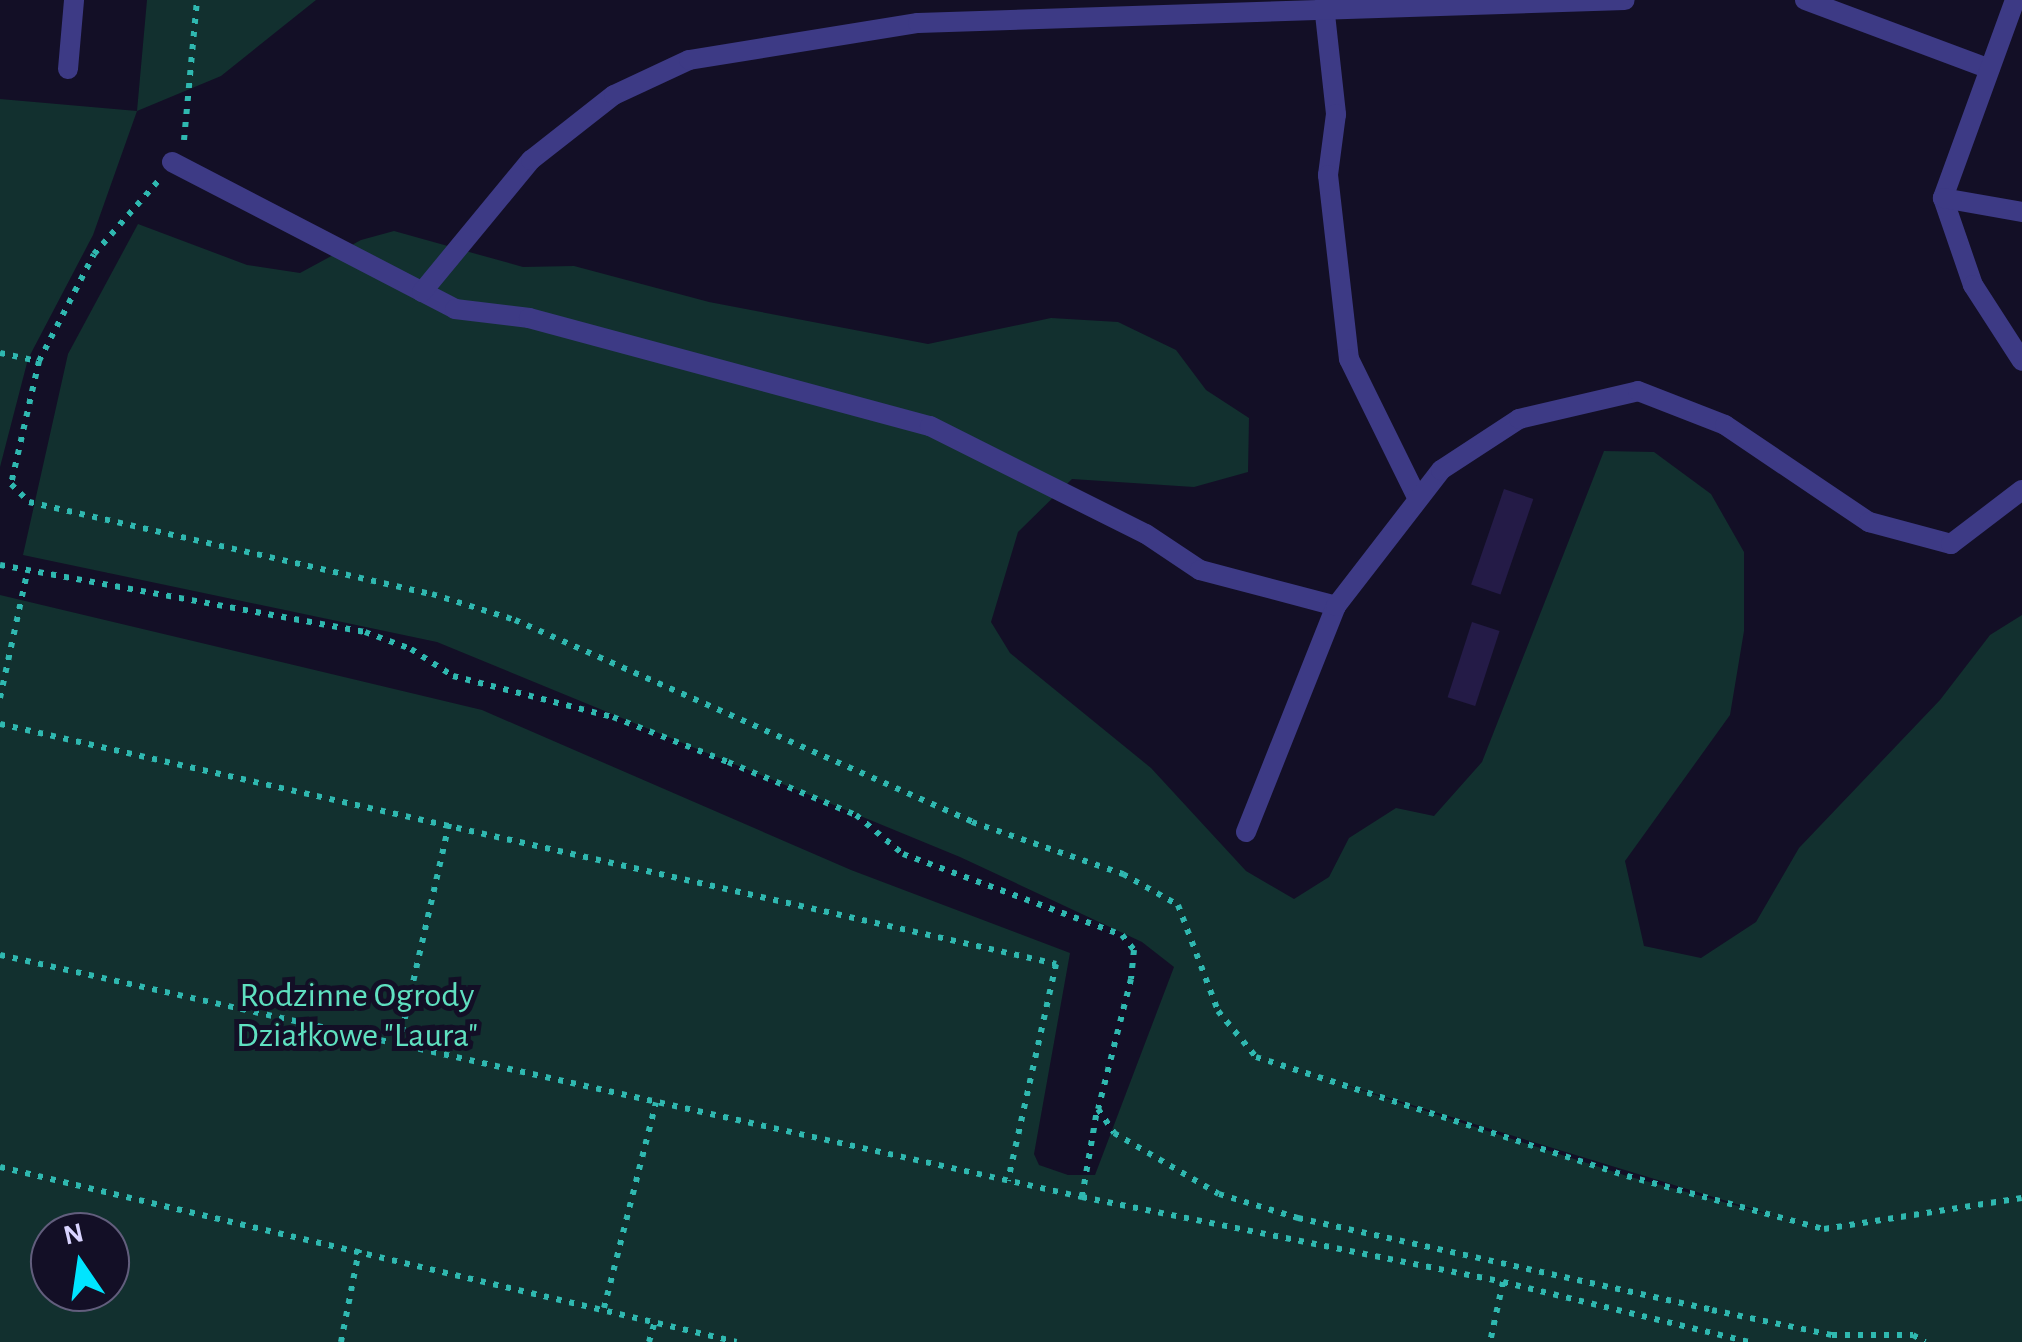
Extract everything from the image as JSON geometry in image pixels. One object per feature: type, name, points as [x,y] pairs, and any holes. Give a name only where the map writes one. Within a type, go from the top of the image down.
[{"type":"lane","points":[[68,69],[74,0]]},
{"type":"lane","points":[[422,292],[531,160],[614,95],[689,60],[918,23],[1014,24],[1324,5],[1625,0]]},
{"type":"lane","points":[[1804,0],[1990,69]]},
{"type":"lane","points":[[2015,0],[1943,198],[1973,284],[2022,361]]},
{"type":"lane","points":[[1324,5],[1336,114],[1328,174],[1348,359],[1418,499]]},
{"type":"lane","points":[[172,162],[455,309],[529,318],[930,426],[1146,534],[1200,570],[1336,606]]},
{"type":"lane","points":[[1943,198],[2022,212]]},
{"type":"lane","points":[[1246,832],[1336,606],[1440,470],[1519,419],[1638,391],[1726,426],[1869,522],[1951,544],[2022,490]]},
{"type":"path","points":[[196,0],[183,146],[94,254],[39,361],[11,484],[29,502],[432,594],[515,620],[972,822],[1123,874],[1178,905],[1218,1011],[1256,1058],[1627,1176],[1824,1229],[2022,1198]]},
{"type":"path","points":[[0,352],[39,361]]},
{"type":"path","points":[[0,565],[364,632],[412,649],[454,676],[613,717],[728,762],[856,815],[903,854],[1122,935],[1134,950],[1131,979],[1098,1109],[1082,1197]]},
{"type":"path","points":[[0,698],[27,573]]},
{"type":"path","points":[[0,724],[1056,964],[1008,1181]]},
{"type":"path","points":[[399,1044],[449,824]]},
{"type":"path","points":[[0,955],[1008,1181],[1503,1282],[1749,1342]]},
{"type":"path","points":[[604,1308],[656,1102]]},
{"type":"path","points":[[1098,1109],[1114,1132],[1219,1194],[1298,1218],[1832,1335],[1913,1336],[1925,1342]]},
{"type":"path","points":[[0,1167],[737,1342]]},
{"type":"path","points":[[340,1342],[359,1250]]},
{"type":"path","points":[[1490,1342],[1503,1282]]},
{"type":"path","points":[[650,1342],[654,1324]]},
{"type":"green space","points":[[147,0],[316,0],[221,76],[137,111]]},
{"type":"green space","points":[[0,99],[137,111],[93,235],[28,359],[0,467]]},
{"type":"green space","name":"Rodzinne Ogrody Działkowe \"Laura\"","points":[[138,224],[247,265],[300,273],[361,240],[394,231],[523,267],[574,266],[709,302],[928,344],[1051,318],[1118,322],[1176,350],[1206,390],[1249,418],[1248,472],[1194,487],[1072,479],[1018,532],[991,622],[1010,653],[1151,768],[1246,871],[1294,899],[1329,877],[1349,838],[1396,808],[1434,816],[1482,762],[1604,451],[1654,452],[1711,494],[1744,552],[1744,631],[1730,715],[1625,861],[1644,946],[1701,958],[1756,922],[1799,848],[1940,700],[1990,635],[2022,615],[2022,1342],[0,1342],[0,595],[482,710],[851,870],[1070,953],[1034,1154],[1039,1165],[1068,1175],[1095,1175],[1174,967],[1142,942],[960,857],[437,642],[23,555],[68,354]],"holes":[[[1343,1084],[1779,1217],[1627,1176]]]},
{"type":"building","points":[[1504,489],[1533,499],[1500,595],[1471,584]]},
{"type":"building","points":[[1472,622],[1500,631],[1475,706],[1448,697]]}]
